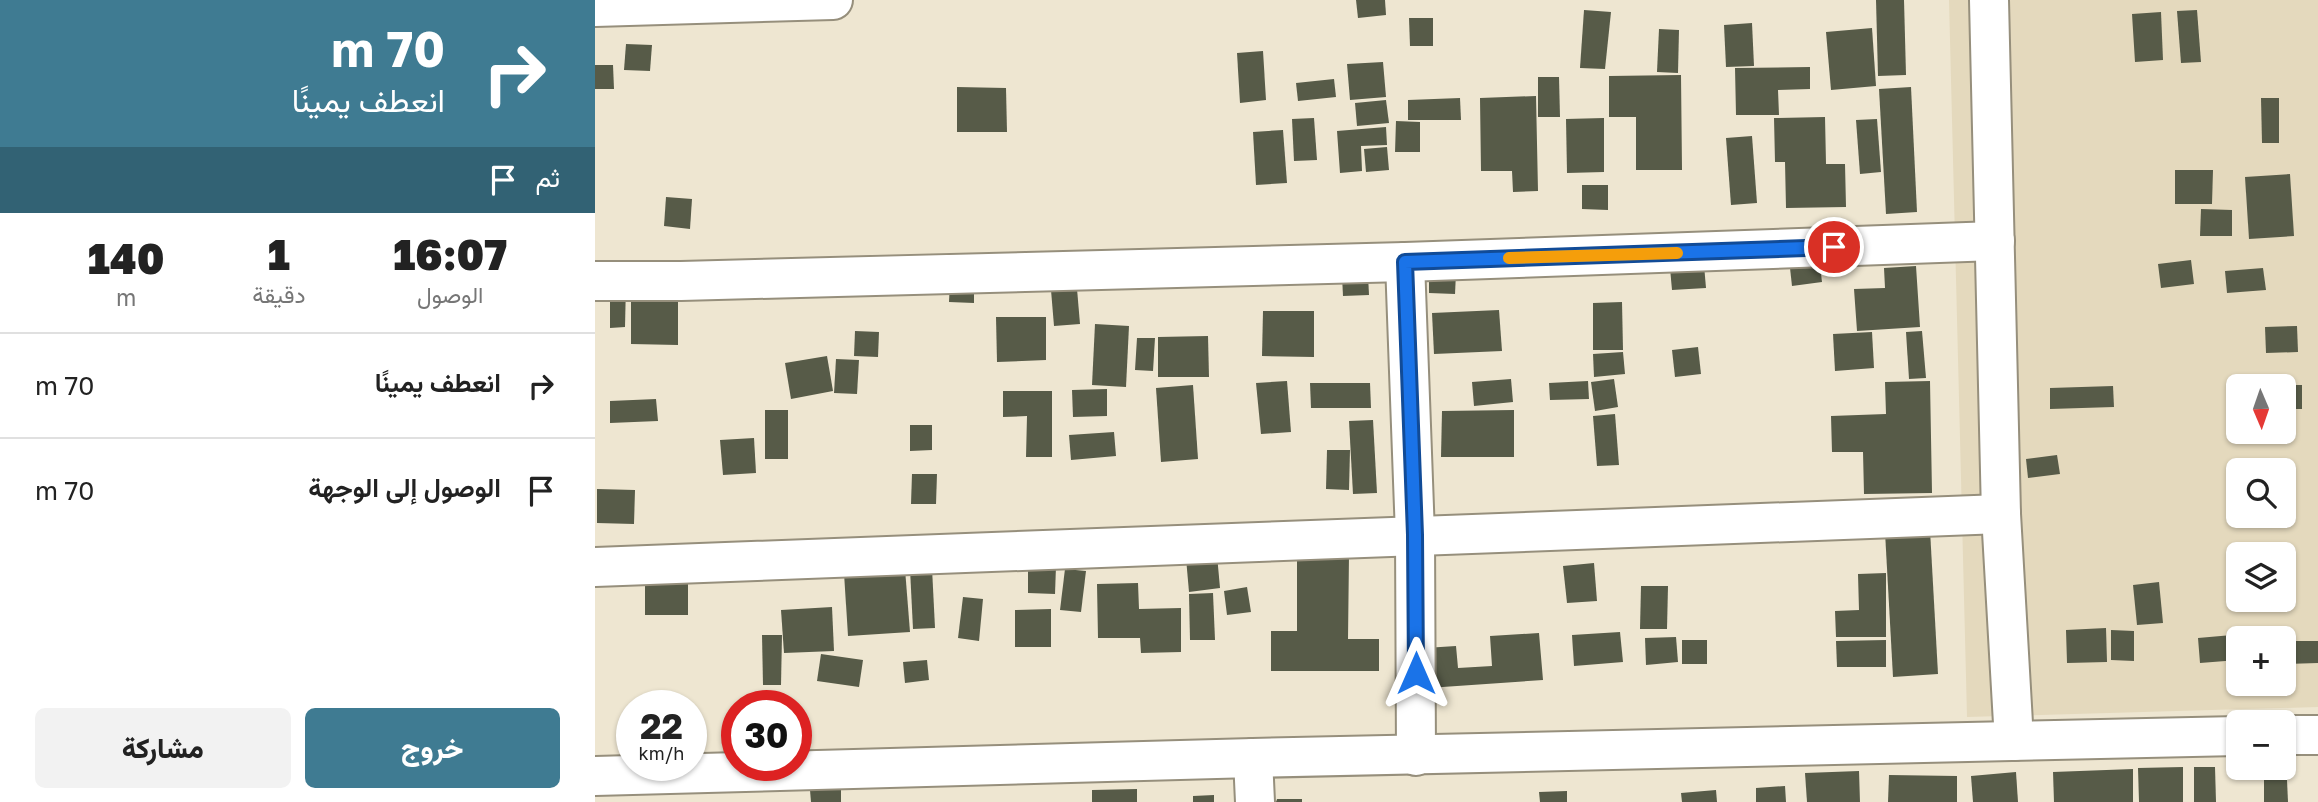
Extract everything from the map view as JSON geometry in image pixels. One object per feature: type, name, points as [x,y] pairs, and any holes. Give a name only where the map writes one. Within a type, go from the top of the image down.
[{"type":"street","points":[[595,7],[833,0]]},
{"type":"street","points":[[1989,0],[2001,514],[2014,741]]},
{"type":"street","points":[[595,281],[1405,262],[1995,241]]},
{"type":"street","points":[[1405,262],[1415,535],[1416,756]]},
{"type":"street","points":[[595,567],[2001,514]]},
{"type":"street","points":[[2296,735],[2318,735]]},
{"type":"street","points":[[595,776],[2226,736]]},
{"type":"street","points":[[1253,758],[1255,802]]},
{"type":"shaded area","points":[[1949,0],[2318,0],[2318,707],[1967,717]]},
{"type":"building","points":[[1356,0],[1385,0],[1386,15],[1358,18]]},
{"type":"building","points":[[1876,0],[1904,0],[1906,75],[1878,76]]},
{"type":"building","points":[[1584,10],[1611,12],[1605,69],[1580,68]]},
{"type":"building","points":[[2197,10],[2201,62],[2181,63],[2177,11]]},
{"type":"building","points":[[2161,12],[2163,60],[2135,62],[2132,14]]},
{"type":"building","points":[[1409,18],[1433,18],[1433,46],[1410,46]]},
{"type":"building","points":[[1752,23],[1754,66],[1726,67],[1724,25]]},
{"type":"building","points":[[1872,28],[1876,86],[1831,90],[1826,32]]},
{"type":"building","points":[[1659,29],[1679,30],[1678,73],[1657,72]]},
{"type":"building","points":[[626,44],[652,45],[650,71],[624,70]]},
{"type":"building","points":[[1263,51],[1266,100],[1240,103],[1237,53]]},
{"type":"building","points":[[1383,62],[1386,97],[1350,100],[1347,64]]},
{"type":"building","points":[[595,65],[613,65],[614,89],[595,89]]},
{"type":"building","points":[[1810,67],[1810,89],[1778,90],[1779,115],[1736,115],[1735,68]]},
{"type":"building","points":[[1681,75],[1682,170],[1636,170],[1636,117],[1609,117],[1609,76]]},
{"type":"building","points":[[1538,77],[1559,77],[1560,117],[1538,117]]},
{"type":"building","points":[[1334,79],[1336,97],[1298,101],[1296,83]]},
{"type":"building","points":[[957,87],[1006,88],[1007,132],[957,132]]},
{"type":"building","points":[[1911,87],[1917,212],[1886,214],[1879,89]]},
{"type":"building","points":[[1536,96],[1538,191],[1513,192],[1512,171],[1481,171],[1480,98]]},
{"type":"building","points":[[1460,98],[1461,120],[1408,120],[1408,100]]},
{"type":"building","points":[[2261,98],[2279,98],[2279,143],[2262,143]]},
{"type":"building","points":[[1386,100],[1389,123],[1357,126],[1355,103]]},
{"type":"building","points":[[1825,117],[1826,164],[1845,164],[1846,207],[1786,208],[1785,162],[1775,162],[1774,118]]},
{"type":"building","points":[[1314,118],[1317,160],[1294,161],[1292,119]]},
{"type":"building","points":[[1604,118],[1604,172],[1567,173],[1566,119]]},
{"type":"building","points":[[1877,119],[1881,172],[1860,174],[1856,120]]},
{"type":"building","points":[[1396,121],[1420,122],[1420,152],[1395,152]]},
{"type":"building","points":[[1386,127],[1387,145],[1361,146],[1362,171],[1340,173],[1337,131]]},
{"type":"building","points":[[1283,130],[1287,183],[1256,185],[1253,132]]},
{"type":"building","points":[[1752,136],[1757,203],[1731,205],[1726,138]]},
{"type":"building","points":[[1387,147],[1389,170],[1366,172],[1364,149]]},
{"type":"building","points":[[2175,170],[2213,170],[2212,204],[2175,204]]},
{"type":"building","points":[[2290,174],[2294,236],[2249,239],[2245,177]]},
{"type":"building","points":[[1582,185],[1608,185],[1608,210],[1582,209]]},
{"type":"building","points":[[666,197],[692,199],[690,229],[664,226]]},
{"type":"building","points":[[2201,209],[2232,210],[2232,236],[2200,236]]},
{"type":"building","points":[[2191,260],[2194,284],[2161,288],[2158,264]]},
{"type":"building","points":[[1704,265],[1706,288],[1672,290],[1670,268]]},
{"type":"building","points":[[1820,265],[1822,282],[1792,286],[1790,268]]},
{"type":"building","points":[[1916,266],[1920,327],[1857,331],[1854,289],[1885,288],[1884,268]]},
{"type":"building","points":[[2263,268],[2266,290],[2227,293],[2225,271]]},
{"type":"building","points":[[1429,272],[1456,273],[1455,294],[1429,293]]},
{"type":"building","points":[[1368,275],[1369,295],[1343,296],[1342,276]]},
{"type":"building","points":[[1076,277],[1080,324],[1054,326],[1050,278]]},
{"type":"building","points":[[950,280],[974,280],[974,303],[949,302]]},
{"type":"building","points":[[610,283],[626,283],[625,327],[610,328]]},
{"type":"building","points":[[678,285],[678,345],[631,344],[631,286]]},
{"type":"building","points":[[1622,302],[1623,350],[1593,350],[1593,303]]},
{"type":"building","points":[[1499,310],[1502,351],[1434,354],[1432,313]]},
{"type":"building","points":[[1263,311],[1314,311],[1314,357],[1262,356]]},
{"type":"building","points":[[996,317],[1046,317],[1046,360],[997,362]]},
{"type":"building","points":[[1095,324],[1129,326],[1126,387],[1092,385]]},
{"type":"building","points":[[2297,326],[2298,352],[2266,353],[2265,327]]},
{"type":"building","points":[[855,331],[879,332],[878,357],[854,356]]},
{"type":"building","points":[[1922,331],[1926,378],[1909,379],[1906,332]]},
{"type":"building","points":[[1872,332],[1874,368],[1835,371],[1833,334]]},
{"type":"building","points":[[1208,336],[1209,377],[1158,377],[1158,337]]},
{"type":"building","points":[[1137,338],[1155,338],[1153,371],[1135,370]]},
{"type":"building","points":[[1698,347],[1701,374],[1675,377],[1672,350]]},
{"type":"building","points":[[1623,352],[1625,374],[1594,377],[1593,354]]},
{"type":"building","points":[[827,356],[833,391],[791,399],[785,363]]},
{"type":"building","points":[[836,359],[859,360],[857,394],[834,393]]},
{"type":"building","points":[[1511,379],[1513,402],[1474,406],[1472,382]]},
{"type":"building","points":[[1614,379],[1618,407],[1595,411],[1591,382]]},
{"type":"building","points":[[1287,381],[1291,432],[1261,434],[1256,383]]},
{"type":"building","points":[[1588,381],[1589,399],[1550,400],[1549,383]]},
{"type":"building","points":[[1930,381],[1932,493],[1864,494],[1863,452],[1832,452],[1831,416],[1886,414],[1885,382]]},
{"type":"building","points":[[1310,383],[1370,383],[1371,408],[1311,408]]},
{"type":"building","points":[[1193,385],[1198,459],[1161,462],[1156,388]]},
{"type":"building","points":[[2296,385],[2302,385],[2302,409],[2296,409]]},
{"type":"building","points":[[2113,386],[2114,407],[2050,409],[2050,388]]},
{"type":"building","points":[[1107,389],[1107,416],[1073,417],[1072,390]]},
{"type":"building","points":[[1003,391],[1052,391],[1052,457],[1026,457],[1027,416],[1003,417]]},
{"type":"building","points":[[656,399],[658,421],[610,423],[610,401]]},
{"type":"building","points":[[765,410],[788,410],[788,459],[765,459]]},
{"type":"building","points":[[1514,410],[1514,457],[1441,457],[1442,411]]},
{"type":"building","points":[[1615,414],[1619,465],[1597,466],[1593,416]]},
{"type":"building","points":[[1373,420],[1377,493],[1353,494],[1349,421]]},
{"type":"building","points":[[910,425],[932,425],[932,450],[910,451]]},
{"type":"building","points":[[1114,432],[1116,456],[1071,460],[1069,435]]},
{"type":"building","points":[[754,438],[756,473],[723,475],[720,440]]},
{"type":"building","points":[[1327,450],[1350,450],[1349,490],[1326,489]]},
{"type":"building","points":[[2057,455],[2060,474],[2028,478],[2026,459]]},
{"type":"building","points":[[912,474],[937,474],[936,504],[911,504]]},
{"type":"building","points":[[597,489],[635,490],[634,524],[597,523]]},
{"type":"building","points":[[1930,530],[1938,674],[1893,677],[1885,532]]},
{"type":"building","points":[[1217,555],[1220,588],[1189,592],[1186,558]]},
{"type":"building","points":[[1297,555],[1349,555],[1348,639],[1379,639],[1379,671],[1271,671],[1271,631],[1297,631]]},
{"type":"building","points":[[1594,563],[1597,601],[1567,603],[1563,566]]},
{"type":"building","points":[[1028,565],[1056,566],[1055,594],[1028,593]]},
{"type":"building","points":[[932,568],[935,628],[913,629],[910,569]]},
{"type":"building","points":[[905,569],[910,632],[848,636],[844,573]]},
{"type":"building","points":[[1065,569],[1086,571],[1081,612],[1060,610]]},
{"type":"building","points":[[1886,573],[1886,637],[1836,637],[1835,611],[1859,610],[1858,574]]},
{"type":"building","points":[[645,576],[688,576],[688,615],[645,615]]},
{"type":"building","points":[[2159,582],[2163,623],[2137,625],[2133,585]]},
{"type":"building","points":[[1138,583],[1139,609],[1181,608],[1181,652],[1141,653],[1140,638],[1098,638],[1097,584]]},
{"type":"building","points":[[1641,586],[1668,586],[1667,629],[1640,629]]},
{"type":"building","points":[[1247,587],[1251,612],[1227,615],[1224,591]]},
{"type":"building","points":[[1213,593],[1215,640],[1190,640],[1189,594]]},
{"type":"building","points":[[963,597],[983,599],[979,641],[958,638]]},
{"type":"building","points":[[832,607],[834,651],[784,653],[781,610]]},
{"type":"building","points":[[1051,609],[1051,647],[1015,647],[1015,610]]},
{"type":"building","points":[[2106,628],[2107,662],[2067,663],[2066,630]]},
{"type":"building","points":[[2111,630],[2134,631],[2134,661],[2111,660]]},
{"type":"building","points":[[1620,632],[1623,662],[1574,666],[1572,635]]},
{"type":"building","points":[[1539,633],[1543,680],[1428,688],[1425,648],[1456,646],[1458,668],[1492,666],[1490,636]]},
{"type":"building","points":[[762,635],[782,635],[781,685],[763,685]]},
{"type":"building","points":[[2226,636],[2226,661],[2200,663],[2198,638]]},
{"type":"building","points":[[1676,637],[1678,662],[1646,665],[1645,638]]},
{"type":"building","points":[[1682,640],[1707,640],[1707,664],[1682,664]]},
{"type":"building","points":[[1886,640],[1886,667],[1837,667],[1836,641]]},
{"type":"building","points":[[2296,641],[2318,641],[2318,663],[2296,664]]},
{"type":"building","points":[[821,654],[863,660],[859,687],[817,681]]},
{"type":"building","points":[[927,660],[929,680],[905,683],[903,662]]},
{"type":"building","points":[[2183,767],[2183,802],[2139,802],[2138,768]]},
{"type":"building","points":[[2194,767],[2215,767],[2216,802],[2194,802]]},
{"type":"building","points":[[2133,769],[2133,802],[2054,802],[2053,772]]},
{"type":"building","points":[[1859,771],[1860,802],[1807,802],[1805,773]]},
{"type":"building","points":[[2016,772],[2018,802],[1973,802],[1971,776]]},
{"type":"building","points":[[1889,775],[1957,776],[1957,802],[1888,802]]},
{"type":"building","points":[[2264,780],[2287,780],[2288,802],[2264,802]]},
{"type":"building","points":[[1785,786],[1786,802],[1756,802],[1756,788]]},
{"type":"building","points":[[841,789],[841,802],[811,802],[810,790]]},
{"type":"building","points":[[1137,789],[1137,802],[1092,802],[1092,790]]},
{"type":"building","points":[[1716,790],[1717,802],[1682,802],[1681,793]]},
{"type":"building","points":[[1567,791],[1567,802],[1540,802],[1539,792]]},
{"type":"building","points":[[1214,795],[1214,802],[1193,802],[1193,796]]},
{"type":"building","points":[[1277,799],[1302,799],[1302,802],[1276,802]]},
{"type":"slow traffic","points":[[1509,258],[1677,253]]},
{"type":"route","points":[[1416,673],[1415,535],[1405,262],[1834,247]]}]
